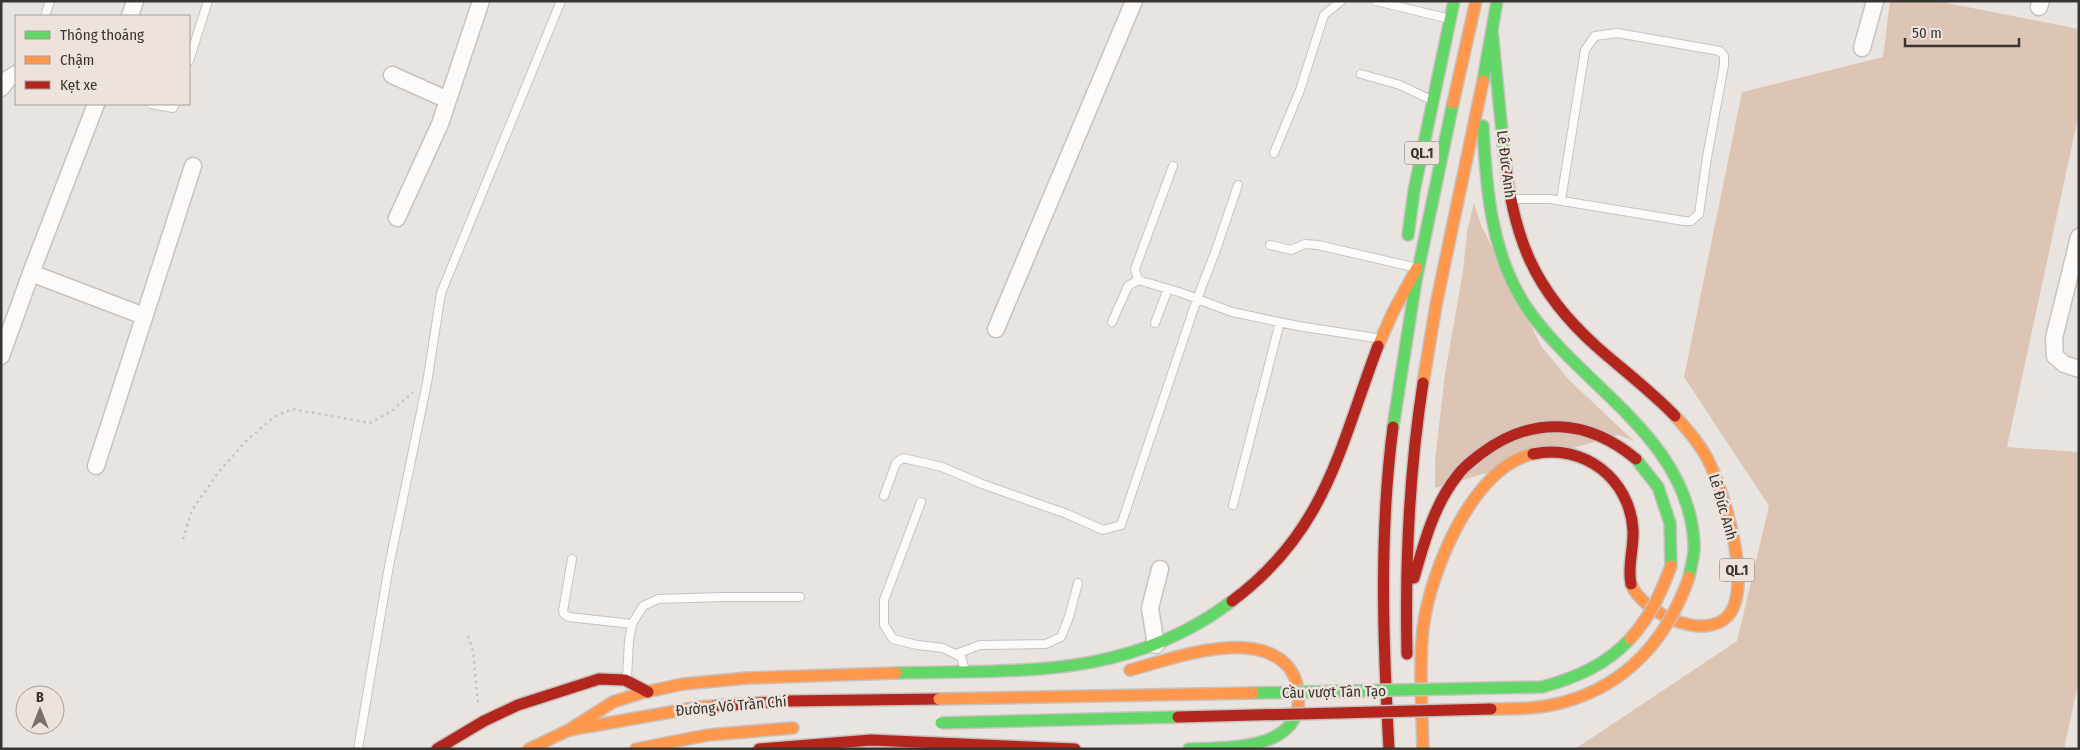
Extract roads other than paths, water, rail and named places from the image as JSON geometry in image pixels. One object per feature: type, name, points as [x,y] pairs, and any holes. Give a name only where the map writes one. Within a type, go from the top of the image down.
[{"type":"main road","name":"QL.1","points":[[1396,306],[1414,191],[1454,1]]},
{"type":"main road","name":"QL.1","points":[[1389,749],[1383,560],[1390,450],[1393,341],[1418,268],[1476,1]]},
{"type":"main road","name":"Lê Đức Anh","points":[[1408,722],[1406,544],[1410,489],[1424,374],[1498,5]]},
{"type":"main road","name":"Lê Đức Anh","points":[[1424,749],[1421,675],[1426,608],[1445,556],[1473,498],[1494,472],[1506,463],[1522,457],[1550,451],[1577,455],[1600,467],[1610,476],[1626,498],[1633,521],[1632,550],[1628,577],[1632,588],[1638,597],[1660,612],[1692,625],[1707,627],[1718,624],[1732,609],[1737,586],[1733,539],[1720,488],[1709,462],[1677,418],[1593,343],[1551,298],[1541,284],[1500,200],[1498,108],[1492,30]]},
{"type":"main road","points":[[936,723],[1507,708],[1564,702],[1609,683],[1649,650],[1673,618],[1685,592],[1689,577],[1694,544],[1686,497],[1674,473],[1643,431],[1562,350],[1527,307],[1508,273],[1496,239],[1500,200],[1485,157],[1481,94]]},
{"type":"main road","points":[[1409,227],[1422,244]]},
{"type":"main road","points":[[1044,670],[1116,658],[1156,645],[1200,624],[1227,606],[1254,584],[1299,534],[1317,504],[1393,341],[1396,306],[1418,268]]},
{"type":"main road","name":"Cầu vượt Tân Tạo","points":[[939,699],[1542,687],[1574,678],[1591,670],[1626,645],[1645,622],[1657,604],[1671,566],[1673,533],[1666,502],[1656,482],[1642,464],[1616,444],[1589,431],[1560,426],[1534,428],[1508,435],[1490,445],[1464,467],[1453,481],[1437,511],[1422,552],[1406,606]]},
{"type":"main road","points":[[1473,498],[1478,482],[1489,463],[1505,447],[1534,428]]},
{"type":"main road","points":[[1374,508],[1377,462]]},
{"type":"main road","points":[[570,730],[598,710],[618,700],[648,692],[704,683],[770,677],[1044,670],[1127,670],[1223,649],[1254,649],[1267,652],[1284,663],[1295,678],[1298,688],[1299,700],[1295,720],[1290,729],[1273,743],[1252,747],[1189,749]]},
{"type":"main road","points":[[437,749],[484,721],[518,705],[599,678],[627,678],[648,692]]},
{"type":"main road","points":[[1371,679],[1372,719]]},
{"type":"main road","name":"Đường Võ Trần Chí","points":[[529,749],[570,730],[699,707],[743,703],[939,699]]},
{"type":"main road","name":"Đường Võ Trần Chí","points":[[636,749],[708,735],[801,727]]},
{"type":"main road","points":[[759,749],[871,745],[1075,749]]},
{"type":"street","points":[[130,15],[135,1]]},
{"type":"street","points":[[397,218],[440,124],[481,1]]},
{"type":"street","points":[[996,329],[1134,1]]},
{"type":"street","points":[[1862,48],[1875,1]]},
{"type":"street","points":[[1,88],[8,79],[15,75]]},
{"type":"street","points":[[392,75],[448,100]]},
{"type":"street","points":[[1,356],[96,105]]},
{"type":"street","points":[[96,466],[193,166]]},
{"type":"street","points":[[2079,238],[2054,338],[2056,356],[2064,364],[2079,368]]},
{"type":"street","points":[[31,273],[144,316]]},
{"type":"street","points":[[1156,645],[1150,608],[1160,569]]},
{"type":"lane","points":[[45,15],[50,1]]},
{"type":"lane","points":[[190,57],[208,1]]},
{"type":"lane","points":[[358,749],[389,566],[427,383],[441,293],[561,1]]},
{"type":"lane","points":[[1274,153],[1300,90],[1324,15],[1341,1]]},
{"type":"lane","points":[[1376,1],[1450,19]]},
{"type":"lane","points":[[1500,200],[1550,198],[1561,200],[1684,221],[1691,221],[1699,214],[1724,56],[1720,52],[1616,33],[1595,36],[1585,50],[1561,200]]},
{"type":"lane","points":[[1361,74],[1400,85],[1433,100]]},
{"type":"lane","points":[[156,105],[173,108],[174,105]]},
{"type":"lane","points":[[1138,280],[1135,269],[1173,166]]},
{"type":"lane","points":[[884,496],[896,463],[903,458],[942,467],[982,484],[1067,514],[1103,530],[1121,525],[1197,299],[1238,185]]},
{"type":"lane","points":[[1270,245],[1291,250],[1305,244],[1318,245],[1405,256],[1418,268]]},
{"type":"lane","points":[[1112,322],[1128,286],[1138,280],[1232,312],[1393,341]]},
{"type":"lane","points":[[1155,323],[1168,289]]},
{"type":"lane","points":[[1233,506],[1280,322]]},
{"type":"lane","points":[[921,502],[884,600],[884,625],[893,639],[917,645],[943,648],[956,654],[961,657],[965,672]]},
{"type":"lane","points":[[572,560],[562,611],[564,614],[569,617],[632,624]]},
{"type":"lane","points":[[956,654],[980,645],[1046,644],[1061,637],[1069,618],[1078,584]]},
{"type":"lane","points":[[627,678],[632,624],[643,606],[658,599],[724,596],[800,596]]}]
